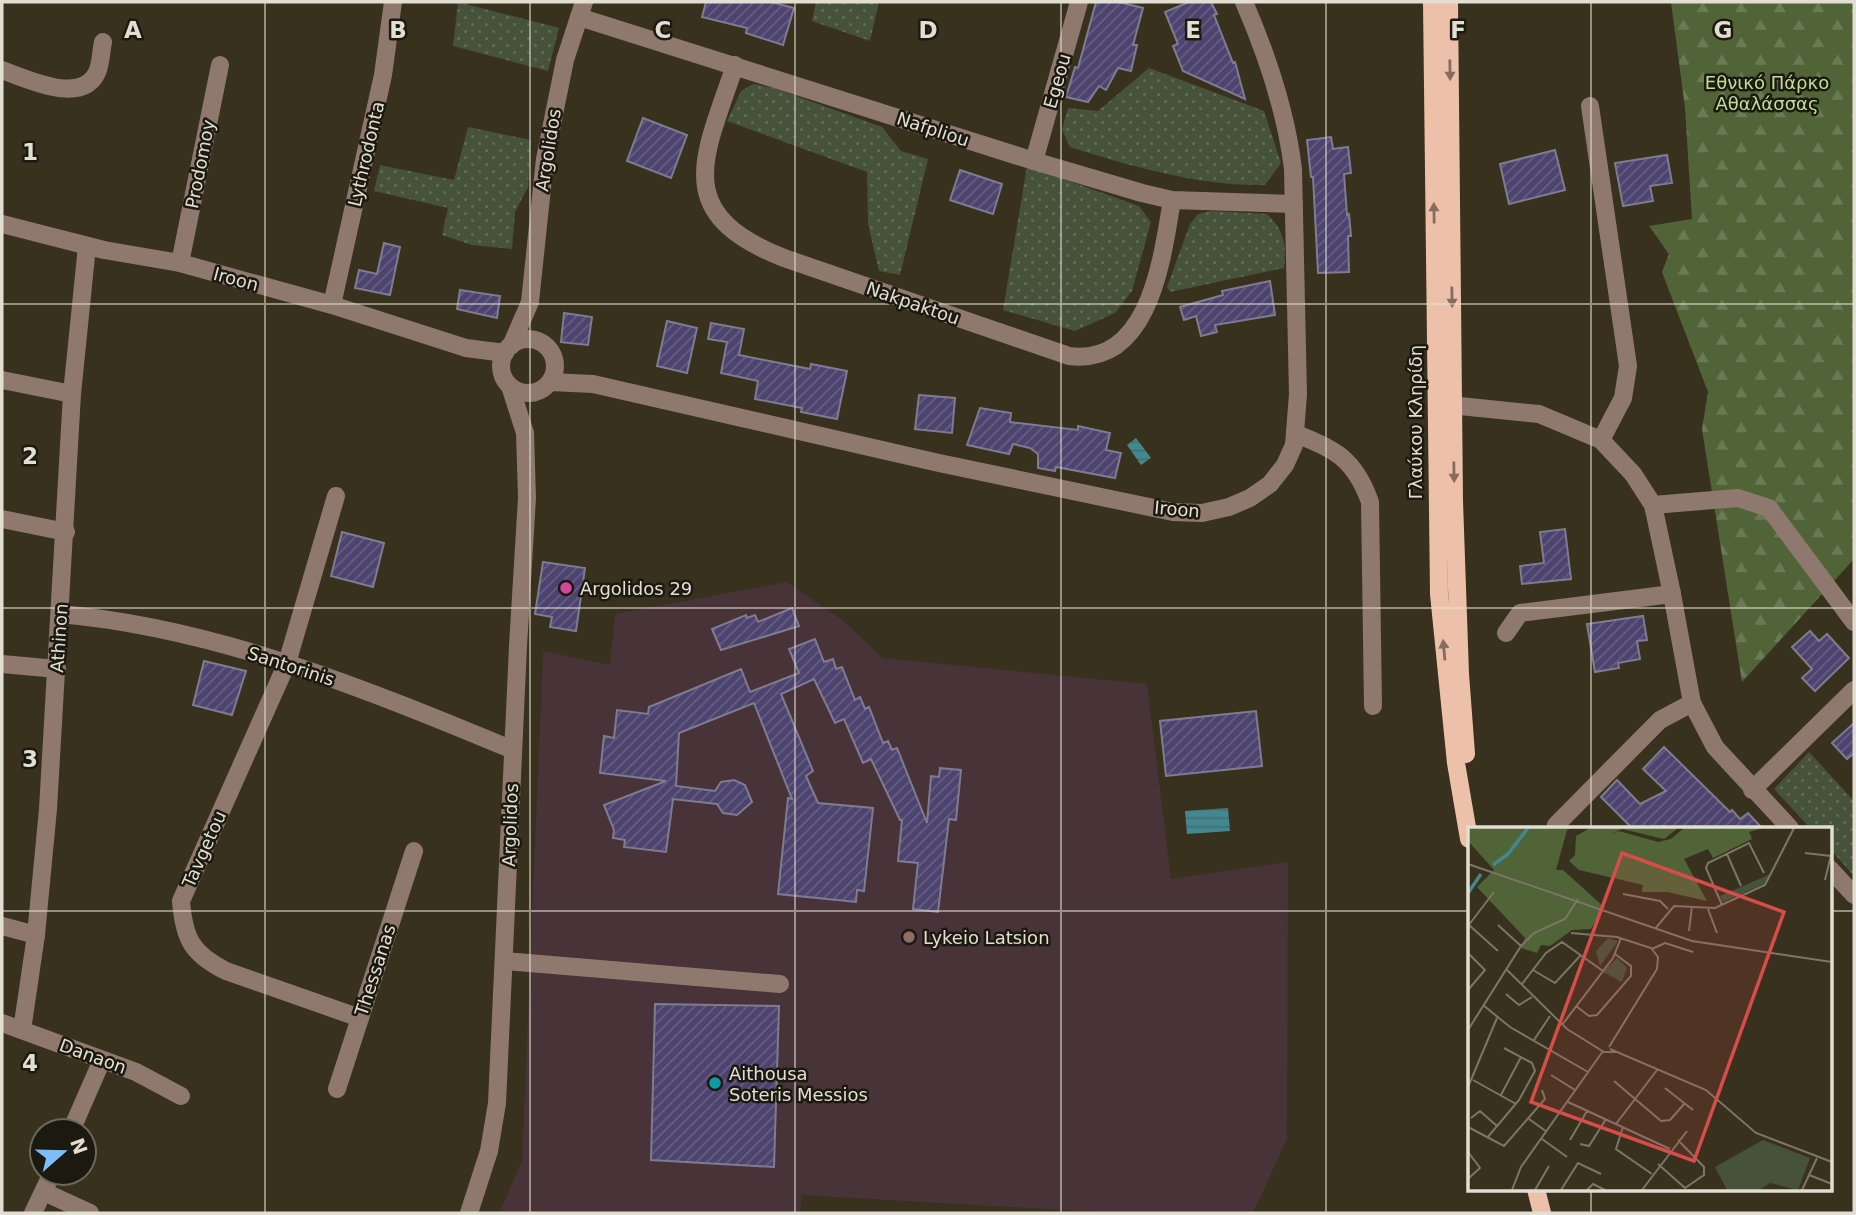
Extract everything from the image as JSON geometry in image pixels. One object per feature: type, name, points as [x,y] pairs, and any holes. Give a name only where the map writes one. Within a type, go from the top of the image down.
[{"type":"main road","name":"Γλαύκου Κληρίδη","points":[[1432,2],[1445,404],[1470,827]]},
{"type":"main road","name":"Γλαύκου Κληρίδη","points":[[1449,2],[1445,404],[1439,594],[1456,763],[1468,833]]},
{"type":"main road","points":[[1536,1190],[1542,1213]]},
{"type":"street","name":"Lythrodonta","points":[[332,306],[383,75],[393,2]]},
{"type":"street","name":"Egeou","points":[[1034,161],[1079,2]]},
{"type":"street","name":"Iroon","points":[[543,387],[593,384],[939,463],[1173,512],[1216,511],[1240,503],[1270,484],[1285,465],[1294,445],[1298,394],[1293,169],[1285,120],[1264,52],[1244,2]]},
{"type":"street","name":"Nafpliou","points":[[582,9],[735,65],[1034,161],[1172,200],[1294,204]]},
{"type":"street","name":"Argolidos","points":[[469,1213],[482,1176],[494,1127],[526,541],[525,433],[507,364],[530,302],[545,159],[565,60],[582,9]]},
{"type":"street","points":[[2,70],[51,86],[74,89],[93,78],[98,70],[103,42]]},
{"type":"street","name":"Prodomoy","points":[[180,263],[220,65]]},
{"type":"street","name":"Nakpaktou","points":[[735,65],[706,153],[704,173],[708,198],[716,213],[730,227],[744,239],[774,254],[1069,356],[1087,358],[1104,354],[1133,330],[1150,293],[1166,236],[1172,200]]},
{"type":"street","points":[[1590,106],[1628,366],[1623,398],[1601,440]]},
{"type":"street","name":"Iroon","points":[[2,224],[87,246],[180,263],[332,306],[466,348],[507,364]]},
{"type":"street","name":"Athinon","points":[[22,1030],[36,935],[48,810],[72,394],[87,246]]},
{"type":"street","name":"Argolidos","points":[[530,302],[549,351]]},
{"type":"street","points":[[527,339],[549,351],[554,375],[543,387],[518,391],[507,364],[527,339]]},
{"type":"street","name":"Iroon","points":[[549,351],[593,384]]},
{"type":"street","points":[[2,380],[72,394]]},
{"type":"street","name":"Argolidos","points":[[525,433],[543,387]]},
{"type":"street","points":[[1445,404],[1539,414],[1601,440],[1633,474],[1653,505],[1692,704],[1715,747],[1789,827]]},
{"type":"street","points":[[1296,434],[1325,445],[1349,463],[1362,482],[1370,502],[1373,706]]},
{"type":"street","name":"Tavgetou","points":[[336,496],[287,663],[181,901],[185,933],[194,949],[217,967],[360,1018]]},
{"type":"street","points":[[1653,505],[1738,498],[1769,508],[1854,622]]},
{"type":"street","points":[[2,519],[66,532]]},
{"type":"street","points":[[1506,633],[1520,613],[1672,594]]},
{"type":"street","name":"Santorinis","points":[[60,614],[144,625],[287,663],[513,750]]},
{"type":"street","points":[[2,664],[57,669]]},
{"type":"street","points":[[1752,790],[1854,690]]},
{"type":"street","points":[[1556,825],[1660,720],[1692,704]]},
{"type":"street","name":"Thessanas","points":[[337,1089],[414,851]]},
{"type":"street","points":[[1832,871],[1854,895]]},
{"type":"street","points":[[2,926],[36,935]]},
{"type":"street","points":[[504,961],[780,984]]},
{"type":"street","name":"Danaon","points":[[2,1023],[136,1072],[181,1096]]},
{"type":"street","points":[[77,1117],[102,1060]]},
{"type":"street","points":[[33,1213],[46,1187]]},
{"type":"street","points":[[44,1192],[90,1213]]},
{"type":"shaded area","name":"Lykeio Latsion","points":[[787,582],[845,622],[882,658],[1147,684],[1171,879],[1288,862],[1287,1139],[1253,1213],[1114,1213],[802,1195],[800,1213],[499,1213],[522,1161],[543,651],[610,665],[615,614]]},
{"type":"green space","points":[[458,2],[559,28],[548,71],[453,46]]},
{"type":"green space","points":[[816,2],[879,2],[870,41],[812,21]]},
{"type":"green space","name":"Εθνικό Πάρκο Αθαλάσσας","points":[[1671,2],[1854,2],[1854,559],[1742,682],[1702,429],[1708,392],[1662,272],[1669,254],[1649,226],[1692,219],[1685,108]]},
{"type":"green space","points":[[1149,68],[1264,111],[1281,163],[1265,185],[1191,179],[1070,147],[1062,130],[1068,108],[1098,111]]},
{"type":"green space","points":[[753,84],[774,88],[882,127],[901,151],[928,159],[900,275],[879,271],[868,224],[867,172],[727,121],[741,91]]},
{"type":"green space","points":[[468,127],[531,140],[528,187],[515,212],[512,249],[472,245],[442,235],[448,208],[374,191],[380,165],[454,180]]},
{"type":"green space","points":[[1027,166],[1139,206],[1151,222],[1132,291],[1115,313],[1075,331],[1003,310]]},
{"type":"green space","points":[[1211,211],[1267,214],[1278,227],[1283,239],[1284,268],[1170,292],[1167,287],[1190,224],[1198,214]]},
{"type":"green space","points":[[1809,752],[1854,801],[1854,876],[1832,851],[1832,827],[1809,827],[1774,789]]},
{"type":"water","points":[[1136,438],[1151,458],[1141,465],[1127,445]]},
{"type":"water","points":[[1228,808],[1230,831],[1187,834],[1185,811]]},
{"type":"building","points":[[706,2],[771,2],[794,8],[783,45],[746,33],[747,28],[702,17]]},
{"type":"building","points":[[1096,2],[1119,2],[1143,8],[1133,45],[1137,45],[1131,71],[1118,68],[1106,90],[1099,86],[1088,102],[1066,97],[1075,67],[1078,68]]},
{"type":"building","points":[[1189,2],[1211,2],[1233,63],[1235,62],[1245,99],[1183,71],[1173,46],[1178,44],[1165,12]]},
{"type":"building","points":[[643,118],[687,135],[671,178],[627,161]]},
{"type":"building","points":[[1331,137],[1333,149],[1348,147],[1351,173],[1344,174],[1351,236],[1348,236],[1349,272],[1318,273],[1313,177],[1307,140]]},
{"type":"building","points":[[1555,150],[1565,190],[1509,204],[1500,164]]},
{"type":"building","points":[[1667,155],[1672,183],[1650,186],[1653,201],[1623,206],[1615,163]]},
{"type":"building","points":[[960,170],[1002,184],[993,214],[950,200]]},
{"type":"building","points":[[384,243],[400,247],[390,295],[355,288],[359,270],[377,274]]},
{"type":"building","points":[[1270,281],[1275,315],[1215,325],[1217,332],[1201,336],[1196,316],[1184,320],[1180,307],[1223,295],[1222,291]]},
{"type":"building","points":[[460,290],[500,296],[497,318],[457,309]]},
{"type":"building","points":[[564,313],[592,317],[588,345],[561,342]]},
{"type":"building","points":[[667,321],[697,328],[687,373],[657,366]]},
{"type":"building","points":[[711,323],[744,329],[739,355],[810,369],[811,364],[847,371],[837,419],[801,412],[802,408],[755,399],[758,381],[721,373],[727,342],[708,339]]},
{"type":"building","points":[[919,395],[955,398],[952,433],[915,429]]},
{"type":"building","points":[[980,408],[1011,413],[1010,422],[1078,430],[1078,426],[1110,433],[1106,450],[1121,453],[1115,478],[1056,467],[1055,471],[1038,468],[1038,454],[1030,448],[1013,444],[1009,454],[967,445]]},
{"type":"building","points":[[1565,529],[1571,579],[1522,584],[1520,566],[1544,563],[1540,532]]},
{"type":"building","points":[[342,532],[384,543],[373,587],[331,576]]},
{"type":"building","points":[[543,562],[585,568],[576,631],[550,627],[552,617],[535,614]]},
{"type":"building","points":[[792,608],[799,626],[721,650],[712,629],[746,615],[747,618],[755,615],[758,622]]},
{"type":"building","points":[[1643,616],[1647,640],[1637,641],[1640,659],[1618,663],[1619,668],[1595,672],[1587,624]]},
{"type":"building","points":[[1810,631],[1819,641],[1827,634],[1849,658],[1815,691],[1802,678],[1812,669],[1792,647]]},
{"type":"building","points":[[815,639],[824,662],[833,659],[836,669],[842,667],[855,700],[860,697],[865,709],[869,707],[883,743],[888,741],[892,750],[897,748],[927,823],[931,776],[939,777],[940,768],[961,770],[956,820],[949,819],[938,912],[913,909],[918,863],[898,861],[902,820],[871,759],[863,763],[844,719],[835,723],[814,679],[781,694],[813,771],[806,776],[818,803],[873,808],[864,891],[857,890],[856,902],[778,894],[788,798],[792,799],[754,703],[679,733],[676,786],[715,791],[721,782],[734,780],[745,785],[752,802],[737,815],[723,813],[717,804],[673,799],[666,852],[624,847],[625,840],[613,838],[614,830],[604,805],[666,781],[600,773],[604,736],[614,738],[617,710],[648,714],[649,707],[741,669],[750,692],[799,673],[789,649]]},
{"type":"building","points":[[204,661],[246,671],[232,715],[193,705]]},
{"type":"building","points":[[1256,711],[1262,766],[1166,776],[1160,721]]},
{"type":"building","points":[[1854,723],[1854,753],[1847,759],[1832,743]]},
{"type":"building","points":[[1664,747],[1730,812],[1732,810],[1740,819],[1748,813],[1761,827],[1631,827],[1601,797],[1617,780],[1640,804],[1666,791],[1643,769]]},
{"type":"building","name":"Aithousa Soteris Messios","points":[[655,1004],[779,1006],[774,1167],[651,1160]]},
{"type":"place","name":"Argolidos 29","points":[[566,588]]},
{"type":"place","name":"Lykeio Latsion","points":[[909,937]]},
{"type":"place","name":"Aithousa Soteris Messios","points":[[715,1083]]}]
